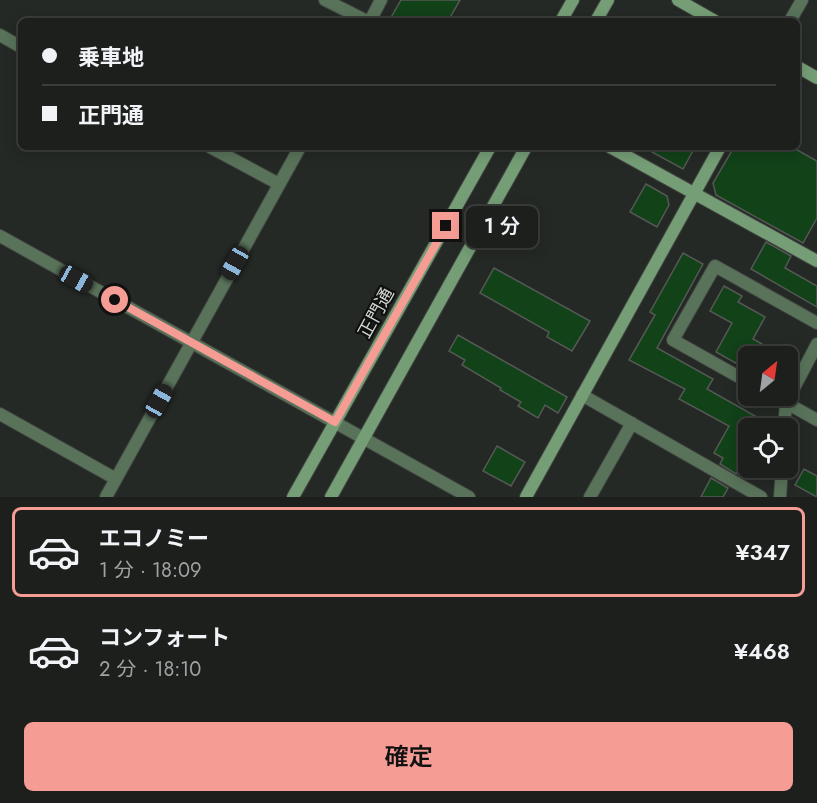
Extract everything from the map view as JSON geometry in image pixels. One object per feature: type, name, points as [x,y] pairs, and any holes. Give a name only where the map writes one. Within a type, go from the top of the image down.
[{"type":"street","points":[[325,0],[362,18]]},
{"type":"street","points":[[370,18],[381,0]]},
{"type":"street","points":[[563,18],[573,0]]},
{"type":"street","points":[[598,18],[608,0]]},
{"type":"street","points":[[678,0],[711,18]]},
{"type":"street","points":[[792,18],[802,0]]},
{"type":"street","points":[[0,35],[18,45]]},
{"type":"street","points":[[800,68],[817,78]]},
{"type":"street","points":[[216,150],[279,184]]},
{"type":"street","points":[[106,497],[298,150]]},
{"type":"street","name":"正門通","points":[[293,497],[488,150]]},
{"type":"street","points":[[331,497],[524,150]]},
{"type":"street","points":[[615,150],[817,261]]},
{"type":"street","points":[[526,497],[718,150]]},
{"type":"street","points":[[0,236],[469,497]]},
{"type":"street","points":[[738,376],[673,340],[715,266],[817,323]]},
{"type":"street","points":[[798,380],[817,344]]},
{"type":"street","points":[[582,395],[761,497]]},
{"type":"street","points":[[791,406],[817,420]]},
{"type":"street","points":[[0,414],[116,479]]},
{"type":"street","points":[[590,497],[632,423]]},
{"type":"street","points":[[780,497],[781,478]]},
{"type":"building","points":[[401,0],[460,0],[450,18],[391,18]]},
{"type":"building","points":[[648,150],[693,150],[683,169]]},
{"type":"building","points":[[732,150],[797,150],[817,161],[817,218],[803,243],[716,195],[713,183]]},
{"type":"building","points":[[646,184],[667,196],[669,205],[657,227],[630,212]]},
{"type":"building","points":[[766,242],[791,256],[785,268],[817,286],[817,307],[751,269]]},
{"type":"building","points":[[683,253],[703,264],[657,348],[713,379],[707,389],[758,418],[738,418],[738,470],[736,474],[720,464],[723,458],[714,453],[729,426],[679,399],[685,389],[629,360],[655,315],[650,312]]},
{"type":"building","points":[[494,268],[590,321],[572,351],[547,337],[549,332],[480,293]]},
{"type":"building","points":[[724,286],[742,296],[738,302],[765,317],[753,339],[765,346],[738,346],[738,364],[716,352],[732,323],[710,311]]},
{"type":"building","points":[[458,335],[567,397],[558,413],[545,405],[538,418],[518,406],[521,402],[500,390],[501,388],[462,365],[465,360],[449,351]]},
{"type":"building","points":[[497,446],[525,462],[511,486],[483,471]]},
{"type":"building","points":[[804,469],[817,476],[817,497],[795,485]]},
{"type":"building","points":[[711,478],[728,488],[723,497],[701,497]]},
{"type":"route","points":[[115,300],[335,422],[446,226]]}]
